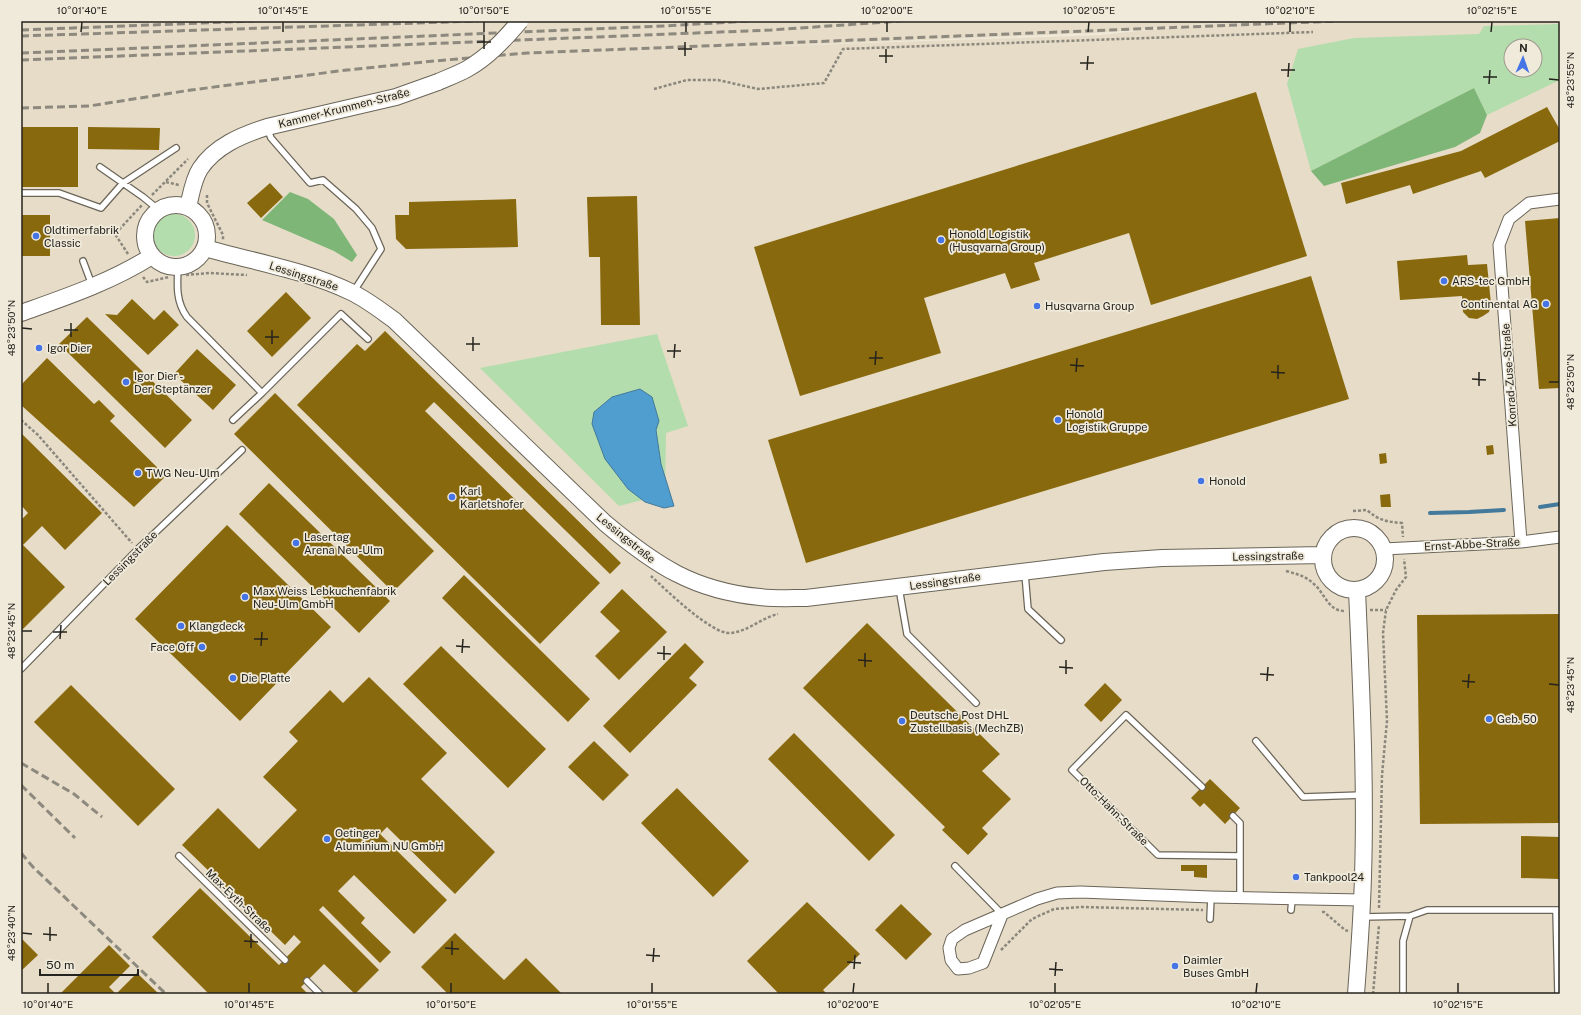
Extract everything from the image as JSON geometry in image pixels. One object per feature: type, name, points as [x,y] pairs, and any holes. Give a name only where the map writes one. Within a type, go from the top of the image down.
[{"type":"street","name":"Kammer-Krummen-Straße","points":[[188,207],[192,188],[200,169],[224,145],[247,134],[267,127],[396,97],[438,82],[466,70],[478,62],[498,46],[520,21]]},
{"type":"street","name":"Konrad-Zuse-Straße","points":[[1521,542],[1499,245],[1509,219],[1529,203],[1560,199]]},
{"type":"street","points":[[177,205],[188,207],[203,220],[207,230],[205,248],[199,258],[190,264],[178,268],[168,267],[155,260],[145,243],[144,232],[146,226],[152,216],[159,210],[177,205]]},
{"type":"street","name":"Lessingstraße","points":[[205,248],[316,277],[353,293],[373,305],[394,320],[605,523],[634,548],[661,566],[683,578],[707,587],[760,597],[806,598],[1104,562],[1162,558],[1323,555]]},
{"type":"street","points":[[21,313],[93,287],[120,275],[152,256]]},
{"type":"street","points":[[1347,528],[1362,529],[1376,535],[1384,549],[1385,564],[1382,574],[1367,588],[1347,590],[1339,587],[1331,581],[1323,564],[1325,546],[1330,538],[1347,528]]},
{"type":"street","name":"Ernst-Abbe-Straße","points":[[1384,549],[1521,542],[1560,537]]},
{"type":"street","points":[[1356,994],[1362,924],[1363,795],[1363,739],[1357,590]]},
{"type":"street","points":[[1002,914],[983,963],[970,968],[958,968],[951,960],[949,948],[952,939],[965,930],[1037,898],[1057,893],[1080,892],[1240,898],[1362,900]]},
{"type":"lane","points":[[267,127],[271,138],[310,183],[323,180],[356,209],[372,228],[381,249],[353,293]]},
{"type":"lane","points":[[21,193],[59,193],[101,208],[123,183],[176,148]]},
{"type":"lane","points":[[100,167],[159,210]]},
{"type":"lane","points":[[83,261],[93,287]]},
{"type":"lane","points":[[178,268],[177,296],[181,309],[187,317],[262,393]]},
{"type":"lane","points":[[233,420],[341,314],[368,339]]},
{"type":"lane","name":"Lessingstraße","points":[[21,668],[138,549],[242,450]]},
{"type":"lane","points":[[1024,571],[1028,609],[1061,640]]},
{"type":"lane","points":[[899,587],[907,634],[976,703]]},
{"type":"lane","name":"Otto-Hahn-Straße","points":[[1202,786],[1126,715],[1072,770],[1158,855],[1240,856]]},
{"type":"lane","points":[[1256,741],[1303,797],[1363,795]]},
{"type":"lane","points":[[1232,816],[1240,823],[1240,898]]},
{"type":"lane","name":"Max-Eyth-Straße","points":[[179,856],[285,960]]},
{"type":"lane","points":[[955,866],[1002,914]]},
{"type":"lane","points":[[1210,919],[1211,897]]},
{"type":"lane","points":[[1291,910],[1292,899]]},
{"type":"lane","points":[[1362,924],[1379,916],[1410,916],[1427,910],[1558,910],[1558,994]]},
{"type":"lane","points":[[1404,994],[1403,941],[1410,916]]},
{"type":"lane","points":[[307,981],[320,994]]},
{"type":"path","points":[[654,89],[687,80],[718,80],[758,89],[824,83],[844,50],[1313,32]]},
{"type":"path","points":[[166,182],[207,191],[207,203],[223,235],[221,253],[216,273],[251,275]]},
{"type":"path","points":[[21,420],[38,435],[138,549]]},
{"type":"path","points":[[1353,511],[1367,510],[1376,518],[1387,522],[1402,523]]},
{"type":"path","points":[[1284,570],[1304,576],[1316,585],[1330,606],[1340,611],[1386,610]]},
{"type":"path","points":[[647,573],[683,605],[720,631],[729,633],[744,630],[773,615],[784,612]]},
{"type":"path","points":[[1373,994],[1379,916],[1382,775],[1387,721],[1383,633],[1386,610],[1396,590],[1406,577]]},
{"type":"path","points":[[1001,951],[1032,919],[1054,909],[1081,907],[1210,910]]},
{"type":"path","points":[[1317,912],[1324,912],[1345,930],[1362,924],[1378,932]]},
{"type":"shaded area","points":[[21,21],[1560,21],[1560,994],[21,994]],"holes":[[[1228,22],[1099,35],[726,48],[1098,33]]]},
{"type":"green space","points":[[1560,24],[1560,80],[1487,115],[1474,88],[1311,171],[1287,84],[1298,49],[1354,38],[1479,34],[1484,26]]},
{"type":"green space","points":[[1474,88],[1487,115],[1480,133],[1455,147],[1324,186],[1311,171]]},
{"type":"green space","points":[[290,192],[308,199],[334,219],[357,255],[352,262],[334,251],[262,220]]},
{"type":"green space","points":[[170,214],[178,214],[186,217],[192,223],[195,235],[192,247],[186,253],[178,256],[170,256],[162,253],[156,247],[153,239],[153,231],[156,223],[162,217]]},
{"type":"green space","points":[[657,334],[688,426],[666,433],[665,494],[619,506],[480,368]]},
{"type":"water","points":[[640,389],[652,397],[659,421],[656,430],[661,464],[674,506],[664,508],[645,502],[628,489],[605,459],[592,424],[594,412],[612,397]]},
{"type":"building","name":"Honold Logistik (Husqvarna Group)","points":[[1256,92],[1307,256],[1151,305],[1129,233],[1034,263],[1040,280],[1011,289],[1005,273],[924,298],[941,353],[800,396],[754,247]]},
{"type":"building","points":[[1547,107],[1560,130],[1560,141],[1485,178],[1481,171],[1413,194],[1410,185],[1346,204],[1341,183],[1461,151]]},
{"type":"building","points":[[21,127],[78,127],[78,187],[21,187]]},
{"type":"building","points":[[88,127],[160,128],[159,150],[88,149]]},
{"type":"building","points":[[270,183],[283,197],[261,218],[247,203]]},
{"type":"building","points":[[637,196],[640,325],[601,325],[600,257],[589,257],[587,197]]},
{"type":"building","points":[[516,199],[518,247],[406,249],[396,239],[395,215],[409,215],[409,202]]},
{"type":"building","name":"Oldtimerfabrik Classic","points":[[21,215],[50,215],[50,256],[21,256]]},
{"type":"building","name":"Continental AG","points":[[1560,218],[1560,388],[1539,389],[1525,221]]},
{"type":"building","name":"ARS-tec GmbH","points":[[1467,255],[1468,265],[1487,264],[1491,304],[1489,312],[1477,319],[1469,318],[1463,312],[1462,296],[1400,300],[1397,261]]},
{"type":"building","name":"Honold Logistik Gruppe","points":[[1311,276],[1349,399],[806,563],[768,440]]},
{"type":"building","points":[[286,292],[311,318],[272,357],[247,331]]},
{"type":"building","points":[[132,299],[154,320],[164,310],[179,325],[148,355],[105,314],[117,315]]},
{"type":"building","name":"Igor Dier - Der Steptänzer","points":[[87,317],[192,420],[165,448],[59,344]]},
{"type":"building","name":"Karl Karletshofer","points":[[385,331],[621,563],[610,574],[434,402],[425,411],[600,583],[540,644],[297,405],[357,344],[365,351]]},
{"type":"building","points":[[197,349],[236,385],[213,410],[174,374]]},
{"type":"building","points":[[47,358],[94,404],[99,400],[115,416],[110,421],[166,476],[134,507],[21,405],[21,385]]},
{"type":"building","points":[[275,393],[434,551],[393,592],[234,434]]},
{"type":"building","points":[[21,433],[102,513],[65,550],[42,526],[23,545],[65,587],[21,631],[21,520],[28,513],[21,505]]},
{"type":"building","points":[[1493,445],[1494,454],[1487,455],[1486,446]]},
{"type":"building","points":[[1386,453],[1387,463],[1380,464],[1379,454]]},
{"type":"building","points":[[269,483],[390,601],[359,633],[239,514]]},
{"type":"building","points":[[1390,494],[1391,507],[1381,507],[1380,495]]},
{"type":"building","points":[[227,525],[331,627],[240,721],[135,619]]},
{"type":"building","points":[[464,575],[590,699],[568,722],[442,598]]},
{"type":"building","points":[[622,589],[667,632],[619,680],[595,656],[620,631],[600,612]]},
{"type":"building","name":"Geb. 50","points":[[1560,614],[1560,823],[1420,824],[1417,615]]},
{"type":"building","name":"Deutsche Post DHL Zustellbasis (MechZB)","points":[[867,623],[1000,754],[982,771],[1011,799],[982,828],[988,834],[968,855],[942,830],[945,827],[803,688]]},
{"type":"building","points":[[685,643],[704,662],[689,678],[697,685],[630,753],[603,726]]},
{"type":"building","points":[[441,646],[546,749],[508,788],[403,684]]},
{"type":"building","name":"Oetinger Aluminium NU GmbH","points":[[369,677],[447,753],[421,779],[495,852],[455,894],[387,827],[380,834],[447,900],[414,934],[354,875],[338,891],[365,918],[361,923],[391,952],[380,963],[323,906],[319,910],[379,970],[355,994],[324,964],[301,987],[308,994],[209,994],[152,937],[200,888],[279,965],[301,942],[294,935],[285,945],[182,845],[218,808],[259,849],[297,810],[263,777],[298,741],[289,732],[330,690],[343,703]]},
{"type":"building","points":[[1105,683],[1122,700],[1101,722],[1084,705]]},
{"type":"building","points":[[71,685],[175,789],[138,826],[34,722]]},
{"type":"building","points":[[794,733],[895,835],[869,861],[768,759]]},
{"type":"building","points":[[594,741],[629,775],[603,801],[568,767]]},
{"type":"building","points":[[1210,779],[1240,808],[1225,824],[1204,803],[1200,807],[1191,798]]},
{"type":"building","points":[[677,788],[749,861],[713,897],[641,823]]},
{"type":"building","points":[[1521,836],[1560,837],[1560,879],[1521,878]]},
{"type":"building","points":[[1181,865],[1207,865],[1207,878],[1194,877],[1194,871],[1181,871]]},
{"type":"building","points":[[807,902],[860,954],[823,990],[827,994],[779,994],[747,961]]},
{"type":"building","points":[[901,904],[932,934],[906,960],[875,930]]},
{"type":"building","points":[[455,933],[504,980],[526,958],[562,994],[448,994],[421,967]]},
{"type":"building","points":[[21,938],[38,955],[21,971]]},
{"type":"building","points":[[109,945],[130,966],[109,987],[116,994],[60,994]]},
{"type":"building","points":[[137,973],[159,994],[116,994]]},
{"type":"waterway","points":[[1540,507],[1560,504]]},
{"type":"waterway","points":[[1430,513],[1504,510]]},
{"type":"railway","points":[[21,30],[254,21]]},
{"type":"railway","points":[[21,36],[478,21]]},
{"type":"railway","points":[[21,53],[664,26],[749,21]]},
{"type":"railway","points":[[21,60],[771,30],[901,21]]},
{"type":"railway","points":[[21,108],[89,106],[191,90],[347,70],[527,53],[1338,21]]},
{"type":"railway","points":[[21,763],[74,794],[102,817]]},
{"type":"railway","points":[[21,785],[75,838]]},
{"type":"railway","points":[[21,853],[33,867],[166,994]]},
{"type":"place","name":"Oldtimerfabrik Classic","points":[[36,236]]},
{"type":"place","name":"Honold Logistik (Husqvarna Group)","points":[[941,240]]},
{"type":"place","name":"ARS-tec GmbH","points":[[1444,281]]},
{"type":"place","name":"Continental AG","points":[[1546,304]]},
{"type":"place","name":"Husqvarna Group","points":[[1037,306]]},
{"type":"place","name":"Igor Dier","points":[[39,348]]},
{"type":"place","name":"Igor Dier - Der Steptänzer","points":[[126,382]]},
{"type":"place","name":"Honold Logistik Gruppe","points":[[1058,420]]},
{"type":"place","name":"TWG Neu-Ulm","points":[[138,473]]},
{"type":"place","name":"Honold","points":[[1201,481]]},
{"type":"place","name":"Karl Karletshofer","points":[[452,497]]},
{"type":"place","name":"Lasertag Arena Neu-Ulm","points":[[296,543]]},
{"type":"place","name":"Max Weiss Lebkuchenfabrik Neu-Ulm GmbH","points":[[245,597]]},
{"type":"place","name":"Klangdeck","points":[[181,626]]},
{"type":"place","name":"Face Off","points":[[202,647]]},
{"type":"place","name":"Die Platte","points":[[233,678]]},
{"type":"place","name":"Geb. 50","points":[[1489,719]]},
{"type":"place","name":"Deutsche Post DHL Zustellbasis (MechZB)","points":[[902,721]]},
{"type":"place","name":"Oetinger Aluminium NU GmbH","points":[[327,839]]},
{"type":"place","name":"Tankpool24","points":[[1296,877]]},
{"type":"place","name":"Daimler Buses GmbH","points":[[1175,966]]}]
